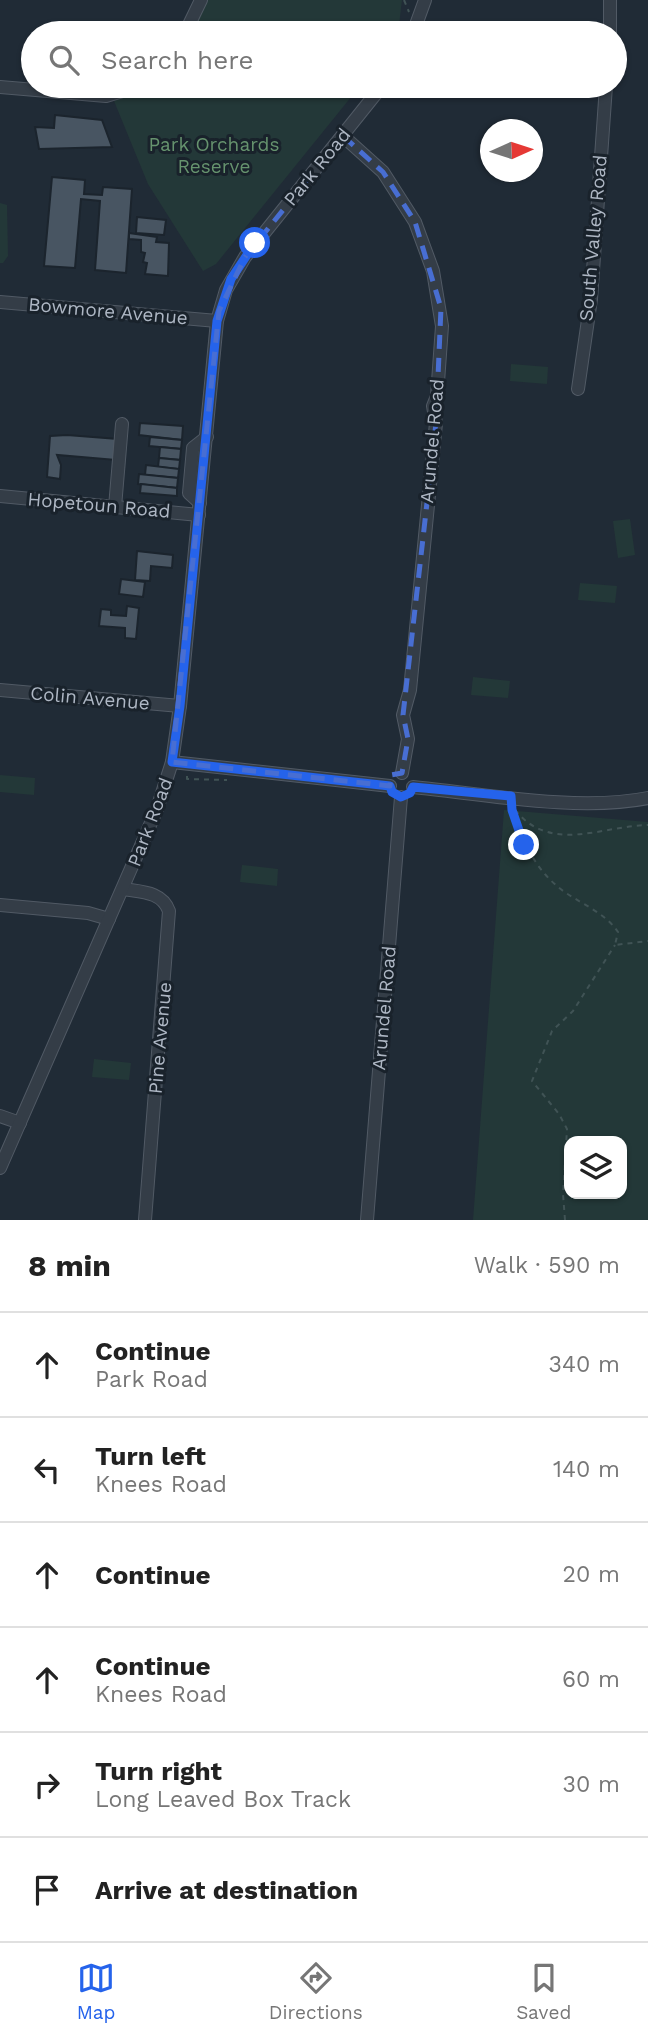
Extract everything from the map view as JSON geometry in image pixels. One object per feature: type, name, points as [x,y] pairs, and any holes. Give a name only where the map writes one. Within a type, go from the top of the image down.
[{"type":"street","points":[[190,21],[200,0]]},
{"type":"street","points":[[418,21],[425,0]]},
{"type":"street","points":[[610,0],[610,21]]},
{"type":"street","points":[[410,3],[414,21]]},
{"type":"street","points":[[0,87],[21,89]]},
{"type":"street","name":"Park Road","points":[[0,1168],[157,809],[172,762],[180,706],[217,321],[226,290],[245,257],[373,98]]},
{"type":"street","name":"South Valley Road","points":[[579,389],[591,299],[605,98]]},
{"type":"street","name":"Arundel Road","points":[[343,136],[383,172],[415,222],[433,271],[441,308],[438,384],[433,406],[436,423],[410,690],[403,715],[408,739],[402,773]]},
{"type":"street","name":"Bowmore Avenue","points":[[0,302],[217,321]]},
{"type":"street","points":[[115,507],[122,424]]},
{"type":"street","name":"Hopetoun Road","points":[[0,496],[115,507],[199,509]]},
{"type":"street","name":"Colin Avenue","points":[[0,690],[180,706]]},
{"type":"street","points":[[172,762],[390,786]]},
{"type":"street","points":[[402,773],[412,779],[413,787],[410,793],[401,797],[392,792],[390,786],[395,776],[402,773]]},
{"type":"street","points":[[413,787],[586,802],[648,798]]},
{"type":"street","name":"Arundel Road","points":[[368,1220],[401,797]]},
{"type":"street","name":"Pine Avenue","points":[[123,889],[158,896],[169,911],[145,1220]]},
{"type":"street","points":[[0,905],[88,913],[109,919]]},
{"type":"street","points":[[0,1116],[20,1122]]},
{"type":"path","points":[[404,0],[410,3]]},
{"type":"path","points":[[565,1220],[563,1194],[568,1148],[567,1129],[559,1114],[532,1081],[552,1031],[573,1012],[615,945],[618,932],[611,922],[562,890],[532,859],[512,806],[527,825],[554,833],[600,834],[627,825],[648,825]]},
{"type":"path","points":[[615,945],[648,941]]},
{"type":"highlighted area","points":[[343,136],[383,172],[415,222],[441,308],[436,423],[403,715],[408,739],[402,773],[391,775],[390,786],[172,762],[219,311],[245,257]]},
{"type":"green space","points":[[207,0],[402,0],[399,21],[197,21]]},
{"type":"green space","name":"Park Orchards Reserve","points":[[121,98],[350,98],[216,264],[203,271],[148,184],[114,101]]},
{"type":"green space","points":[[0,203],[7,205],[8,256],[3,263],[0,263]]},
{"type":"green space","points":[[511,364],[548,367],[547,384],[510,381]]},
{"type":"green space","points":[[630,519],[635,555],[618,558],[613,521]]},
{"type":"green space","points":[[580,583],[617,586],[615,603],[578,600]]},
{"type":"green space","points":[[473,677],[510,681],[508,698],[471,695]]},
{"type":"green space","points":[[0,775],[35,778],[34,795],[0,792]]},
{"type":"green space","points":[[504,810],[648,822],[648,1220],[473,1220]]},
{"type":"green space","points":[[242,865],[278,869],[277,886],[240,882]]},
{"type":"green space","points":[[94,1059],[131,1063],[129,1080],[92,1077]]},
{"type":"building","points":[[55,115],[102,120],[112,147],[39,149],[35,127],[54,128]]},
{"type":"building","points":[[52,177],[85,180],[84,194],[102,195],[103,187],[132,189],[126,273],[95,270],[100,201],[81,199],[75,268],[44,266]]},
{"type":"building","points":[[137,217],[166,220],[164,235],[136,233]]},
{"type":"building","points":[[129,233],[157,237],[156,242],[169,243],[168,276],[145,274],[147,263],[143,262],[145,253],[141,252],[141,240],[129,239]]},
{"type":"building","points":[[140,423],[183,426],[182,440],[139,435]]},
{"type":"building","points":[[50,436],[118,439],[116,460],[57,455],[61,465],[60,479],[47,477]]},
{"type":"building","points":[[150,437],[182,440],[181,449],[149,446]]},
{"type":"building","points":[[160,447],[181,449],[180,460],[159,458]]},
{"type":"building","points":[[159,458],[180,460],[179,469],[158,467]]},
{"type":"building","points":[[146,465],[179,469],[178,478],[145,475]]},
{"type":"building","points":[[139,474],[178,478],[177,488],[138,484]]},
{"type":"building","points":[[141,484],[177,488],[177,496],[140,493]]},
{"type":"building","points":[[137,551],[173,555],[172,568],[151,566],[150,581],[135,580]]},
{"type":"building","points":[[121,579],[145,582],[143,597],[119,594]]},
{"type":"building","points":[[127,606],[139,608],[136,639],[125,638],[125,628],[99,626],[101,609],[111,610],[111,615],[126,616]]},
{"type":"route","points":[[255,243],[231,279],[222,299],[217,321],[180,706],[172,762],[390,786],[394,795],[401,797],[410,793],[413,787],[511,796],[512,810],[524,845]]}]
